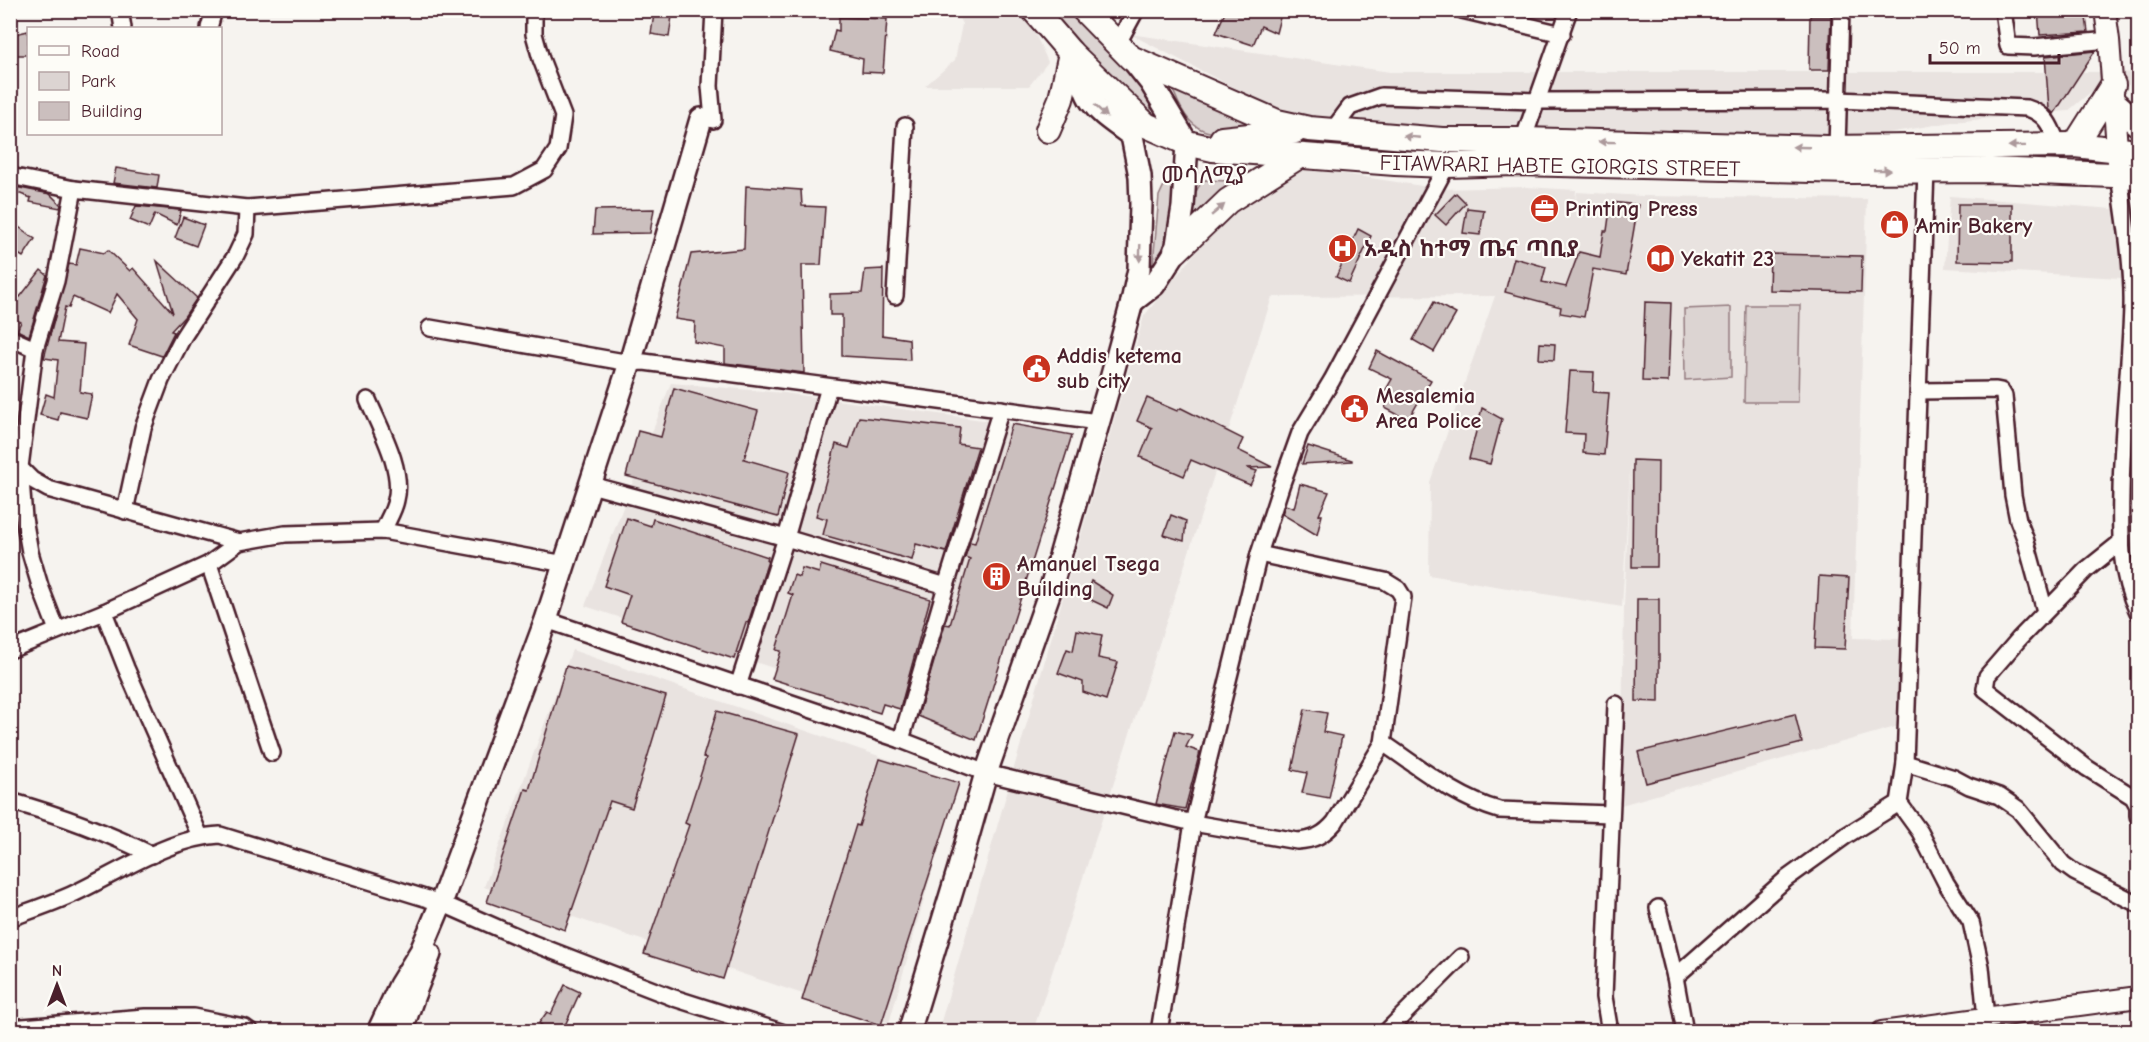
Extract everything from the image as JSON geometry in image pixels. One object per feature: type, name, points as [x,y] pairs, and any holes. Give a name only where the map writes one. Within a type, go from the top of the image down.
[{"type":"main road","name":"FITAWRARI HABTE GIORGIS STREET","points":[[1034,10],[1074,56],[1146,125],[1187,143],[1213,149],[1447,165],[1515,163],[1850,171],[1991,170],[2129,176]]},
{"type":"main road","points":[[1084,10],[1151,83],[1187,143],[1176,251]]},
{"type":"main road","points":[[1124,51],[1277,122],[1321,130],[1442,140],[1837,148],[2066,145],[2128,151]]},
{"type":"main road","points":[[1048,130],[1061,99],[1074,56]]},
{"type":"main road","points":[[909,1032],[986,773],[1050,591],[1132,302],[1139,269],[1142,204],[1140,176],[1132,136],[1095,108],[1081,81],[1074,56]]},
{"type":"main road","points":[[2066,145],[2113,94],[2139,124]]},
{"type":"main road","points":[[400,1032],[444,905],[551,622],[637,362],[707,119]]},
{"type":"main road","points":[[1187,143],[1321,130]]},
{"type":"main road","points":[[1132,302],[1154,285],[1176,251],[1228,201],[1299,156]]},
{"type":"main road","points":[[551,622],[565,564],[596,487]]},
{"type":"main road","points":[[378,1032],[400,985],[421,951],[444,905]]},
{"type":"main road","points":[[415,992],[421,951]]},
{"type":"street","points":[[120,10],[123,27]]},
{"type":"street","points":[[209,27],[214,10]]},
{"type":"street","points":[[10,176],[74,189],[247,208],[489,190],[514,186],[544,170],[558,148],[562,116],[534,34],[534,10]]},
{"type":"street","points":[[707,119],[714,10]]},
{"type":"street","points":[[1124,51],[1136,10]]},
{"type":"street","points":[[1462,10],[1562,34]]},
{"type":"street","points":[[1515,163],[1569,10]]},
{"type":"street","points":[[1837,148],[1841,10]]},
{"type":"street","points":[[2003,10],[2008,45],[2034,47],[2109,40]]},
{"type":"street","points":[[2105,10],[2113,94],[2128,151],[2132,308],[2122,452],[2121,542],[2139,612]]},
{"type":"street","points":[[1321,130],[1350,107],[1381,96],[1537,101],[1838,100],[2027,108],[2039,112],[2066,145]]},
{"type":"street","points":[[895,296],[905,126]]},
{"type":"street","points":[[1159,1032],[1193,823],[1259,554],[1300,433],[1332,380],[1447,165]]},
{"type":"street","points":[[1926,170],[1905,763],[1899,803],[1920,832],[1946,884],[1971,922],[1981,967],[1986,1018]]},
{"type":"street","points":[[57,630],[30,552],[15,466],[34,349],[56,281],[74,189]]},
{"type":"street","points":[[125,511],[143,428],[159,386],[183,337],[236,255],[246,234],[247,208]]},
{"type":"street","points":[[430,328],[637,362],[1098,422]]},
{"type":"street","points":[[10,338],[34,349]]},
{"type":"street","points":[[738,686],[786,538],[829,387]]},
{"type":"street","points":[[1919,391],[1996,390],[2001,391],[2004,396],[2013,495],[2045,611]]},
{"type":"street","points":[[368,400],[394,463],[397,476],[396,501],[383,531]]},
{"type":"street","points":[[901,740],[1000,409]]},
{"type":"street","points":[[15,466],[48,489],[239,542],[285,534],[383,531],[565,564]]},
{"type":"street","points":[[596,487],[786,538],[946,586]]},
{"type":"street","points":[[10,650],[104,612],[209,564],[239,542]]},
{"type":"street","points":[[2121,542],[2086,570],[2045,611],[1987,676],[1985,688],[2087,768],[2133,797],[2138,806],[2139,816]]},
{"type":"street","points":[[551,622],[901,740],[986,773],[1193,823],[1297,841],[1316,838],[1326,832],[1335,822],[1383,743],[1403,597],[1398,589],[1385,581],[1259,554]]},
{"type":"street","points":[[209,564],[272,753]]},
{"type":"street","points":[[104,612],[126,668],[200,836]]},
{"type":"street","points":[[1610,1032],[1604,997],[1616,704]]},
{"type":"street","points":[[1383,743],[1458,793],[1489,807],[1499,810],[1611,814]]},
{"type":"street","points":[[1905,763],[1954,778],[2010,802],[2063,864],[2074,872],[2139,904]]},
{"type":"street","points":[[10,801],[57,814],[112,835],[152,855]]},
{"type":"street","points":[[1675,977],[1786,879],[1847,835],[1899,803]]},
{"type":"street","points":[[10,918],[43,907],[152,855],[200,836],[220,835],[444,905],[532,943],[674,998],[781,1032]]},
{"type":"street","points":[[1658,908],[1675,977],[1685,1032]]},
{"type":"street","points":[[1386,1032],[1461,957]]},
{"type":"street","points":[[1882,1032],[2139,997]]},
{"type":"street","points":[[10,1028],[145,1017],[194,1017],[236,1025],[251,1032]]},
{"type":"shaded area","points":[[955,11],[1025,11],[1048,62],[1029,86],[925,86],[955,60],[962,24]]},
{"type":"shaded area","points":[[1130,34],[1390,72],[2115,72],[2068,111],[1952,122],[1853,139],[1537,137],[1295,119]]},
{"type":"shaded area","points":[[2115,72],[2138,73],[2138,94]]},
{"type":"shaded area","points":[[1289,169],[1326,171],[1441,189],[1526,187],[1576,190],[1575,205],[1577,192],[1643,196],[1867,199],[1853,638],[1903,639],[1906,724],[1621,805],[1624,606],[1631,454],[1622,607],[1429,575],[1430,482],[1495,296],[1272,297],[1033,1031],[938,1032],[1144,316],[1221,221]]},
{"type":"shaded area","points":[[1950,196],[2138,211],[2138,279],[1945,268]]},
{"type":"shaded area","points":[[671,383],[784,393],[1012,424],[922,717],[585,606]]},
{"type":"shaded area","points":[[572,650],[957,783],[889,1023],[484,887]]},
{"type":"green space","points":[[1051,11],[1070,11],[1086,25],[1144,89],[1150,99],[1151,110],[1143,117]]},
{"type":"green space","points":[[1171,84],[1265,127],[1217,133],[1206,131],[1196,126],[1187,117]]},
{"type":"green space","points":[[1204,180],[1252,182],[1191,228],[1194,197]]},
{"type":"green space","points":[[1166,181],[1175,182],[1177,227],[1152,275],[1159,196]]},
{"type":"green space","points":[[1746,305],[1800,305],[1798,402],[1744,402]]},
{"type":"green space","points":[[1731,307],[1731,377],[1685,380],[1684,309]]},
{"type":"building","points":[[1226,10],[1282,10],[1276,33],[1261,26],[1253,45],[1216,33]]},
{"type":"building","points":[[2038,10],[2085,10],[2088,32],[2040,35]]},
{"type":"building","points":[[654,14],[672,16],[669,37],[651,34]]},
{"type":"building","points":[[1810,16],[1831,16],[1829,70],[1809,70]]},
{"type":"building","points":[[839,17],[887,19],[883,73],[862,72],[863,59],[830,51],[835,30],[839,31]]},
{"type":"building","points":[[27,31],[27,55],[14,55],[11,35]]},
{"type":"building","points":[[2095,51],[2054,114],[2049,109],[2045,56]]},
{"type":"building","points":[[116,168],[159,175],[157,188],[113,183]]},
{"type":"building","points":[[10,186],[50,194],[61,205],[60,208],[30,202],[31,198],[10,190]]},
{"type":"building","points":[[746,186],[801,190],[802,206],[825,207],[821,265],[802,265],[804,373],[725,363],[725,348],[694,342],[695,322],[675,319],[691,254],[744,249]]},
{"type":"building","points":[[1456,193],[1466,203],[1446,225],[1435,215]]},
{"type":"building","points":[[1611,202],[1638,205],[1626,275],[1593,269],[1584,317],[1560,313],[1561,307],[1505,292],[1514,258],[1546,267],[1542,282],[1566,287],[1579,252],[1600,257]]},
{"type":"building","points":[[1958,204],[2012,204],[2012,262],[1957,261]]},
{"type":"building","points":[[136,206],[181,211],[177,225],[155,214],[149,228],[130,220]]},
{"type":"building","points":[[1467,208],[1484,210],[1480,235],[1463,233]]},
{"type":"building","points":[[654,209],[650,233],[593,234],[595,210]]},
{"type":"building","points":[[183,217],[204,225],[196,246],[175,238]]},
{"type":"building","points":[[16,225],[35,239],[23,257],[10,249],[10,233]]},
{"type":"building","points":[[1358,229],[1371,236],[1349,283],[1336,277]]},
{"type":"building","points":[[80,248],[104,253],[108,250],[130,271],[133,268],[173,313],[157,261],[197,298],[171,331],[174,332],[162,356],[129,345],[138,319],[117,294],[108,313],[73,297],[69,308],[65,307],[58,342],[84,344],[80,392],[92,394],[87,418],[60,412],[58,420],[40,415],[46,394],[54,397],[58,360],[44,358],[69,264],[76,265]]},
{"type":"building","points":[[1770,254],[1862,256],[1861,292],[1769,290]]},
{"type":"building","points":[[883,269],[882,335],[909,339],[910,360],[842,356],[842,315],[830,315],[830,294],[862,293],[865,270]]},
{"type":"building","points":[[41,270],[47,275],[29,336],[17,330],[21,322],[10,316],[10,291],[20,297]]},
{"type":"building","points":[[1434,302],[1456,314],[1434,352],[1413,340]]},
{"type":"building","points":[[1645,302],[1671,303],[1668,382],[1642,381]]},
{"type":"building","points":[[1540,343],[1555,344],[1554,360],[1539,359]]},
{"type":"building","points":[[1377,351],[1431,380],[1408,420],[1385,408],[1391,397],[1384,393],[1392,379],[1369,368]]},
{"type":"building","points":[[1570,371],[1594,372],[1593,392],[1609,393],[1604,455],[1583,453],[1584,434],[1565,433]]},
{"type":"building","points":[[674,388],[758,411],[744,459],[789,472],[778,517],[626,476],[638,431],[661,437]]},
{"type":"building","points":[[1147,398],[1177,411],[1181,408],[1243,439],[1238,450],[1272,467],[1247,468],[1257,471],[1250,485],[1191,460],[1184,476],[1140,457],[1152,428],[1137,421]]},
{"type":"building","points":[[1482,408],[1502,419],[1490,464],[1469,459]]},
{"type":"building","points":[[859,417],[960,428],[958,444],[978,447],[946,552],[916,544],[912,560],[823,535],[827,519],[816,516],[836,444],[849,448]]},
{"type":"building","name":"Amanuel Tsega Building","points":[[1012,424],[1072,435],[976,740],[918,716],[945,624],[950,625],[970,559],[965,557],[970,542],[975,543]]},
{"type":"building","points":[[1308,446],[1352,460],[1352,461],[1302,464]]},
{"type":"building","points":[[1633,460],[1658,461],[1657,567],[1632,567]]},
{"type":"building","points":[[1300,484],[1329,492],[1319,515],[1322,515],[1317,535],[1282,514],[1285,505],[1294,508]]},
{"type":"building","points":[[1171,515],[1186,521],[1184,541],[1164,535]]},
{"type":"building","points":[[627,518],[651,526],[653,519],[768,557],[748,623],[746,622],[734,659],[621,622],[630,595],[604,586]]},
{"type":"building","points":[[821,565],[930,599],[900,709],[883,704],[880,713],[772,679],[781,651],[776,650],[793,595],[788,593],[794,575],[799,577],[802,568],[819,573]]},
{"type":"building","points":[[1819,576],[1849,578],[1845,649],[1815,648]]},
{"type":"building","points":[[1091,581],[1113,595],[1108,608],[1085,597]]},
{"type":"building","points":[[1637,599],[1659,599],[1659,702],[1636,701]]},
{"type":"building","points":[[1077,630],[1102,635],[1098,658],[1118,662],[1106,700],[1083,692],[1083,682],[1058,673],[1067,649],[1073,651]]},
{"type":"building","points":[[566,666],[666,696],[632,808],[610,801],[565,930],[487,902],[525,789],[529,790]]},
{"type":"building","points":[[1305,709],[1327,713],[1323,732],[1342,736],[1329,798],[1302,793],[1307,773],[1292,770]]},
{"type":"building","points":[[717,711],[799,734],[723,979],[644,954],[689,825],[685,823],[706,758],[703,757]]},
{"type":"building","points":[[1795,714],[1802,743],[1646,783],[1638,752]]},
{"type":"building","points":[[1175,731],[1192,735],[1186,747],[1200,752],[1185,809],[1156,804]]},
{"type":"building","points":[[880,759],[959,783],[881,1025],[802,1000],[856,825],[859,826]]},
{"type":"building","points":[[565,985],[580,992],[562,1032],[550,1032],[539,1023],[547,1012],[551,1014]]},
{"type":"place","name":"Printing Press","points":[[1544,208]]},
{"type":"place","name":"Amir Bakery","points":[[1895,225]]},
{"type":"place","name":"አዲስ ከተማ ጤና ጣቢያ","points":[[1343,248]]},
{"type":"place","name":"Yekatit 23","points":[[1660,258]]},
{"type":"place","name":"Addis ketema sub city","points":[[1036,368]]},
{"type":"place","name":"Mesalemia Area Police","points":[[1355,408]]},
{"type":"place","name":"Amanuel Tsega Building","points":[[996,576]]},
{"type":"district","name":"መሳለሚያ","points":[[1204,175]]}]
